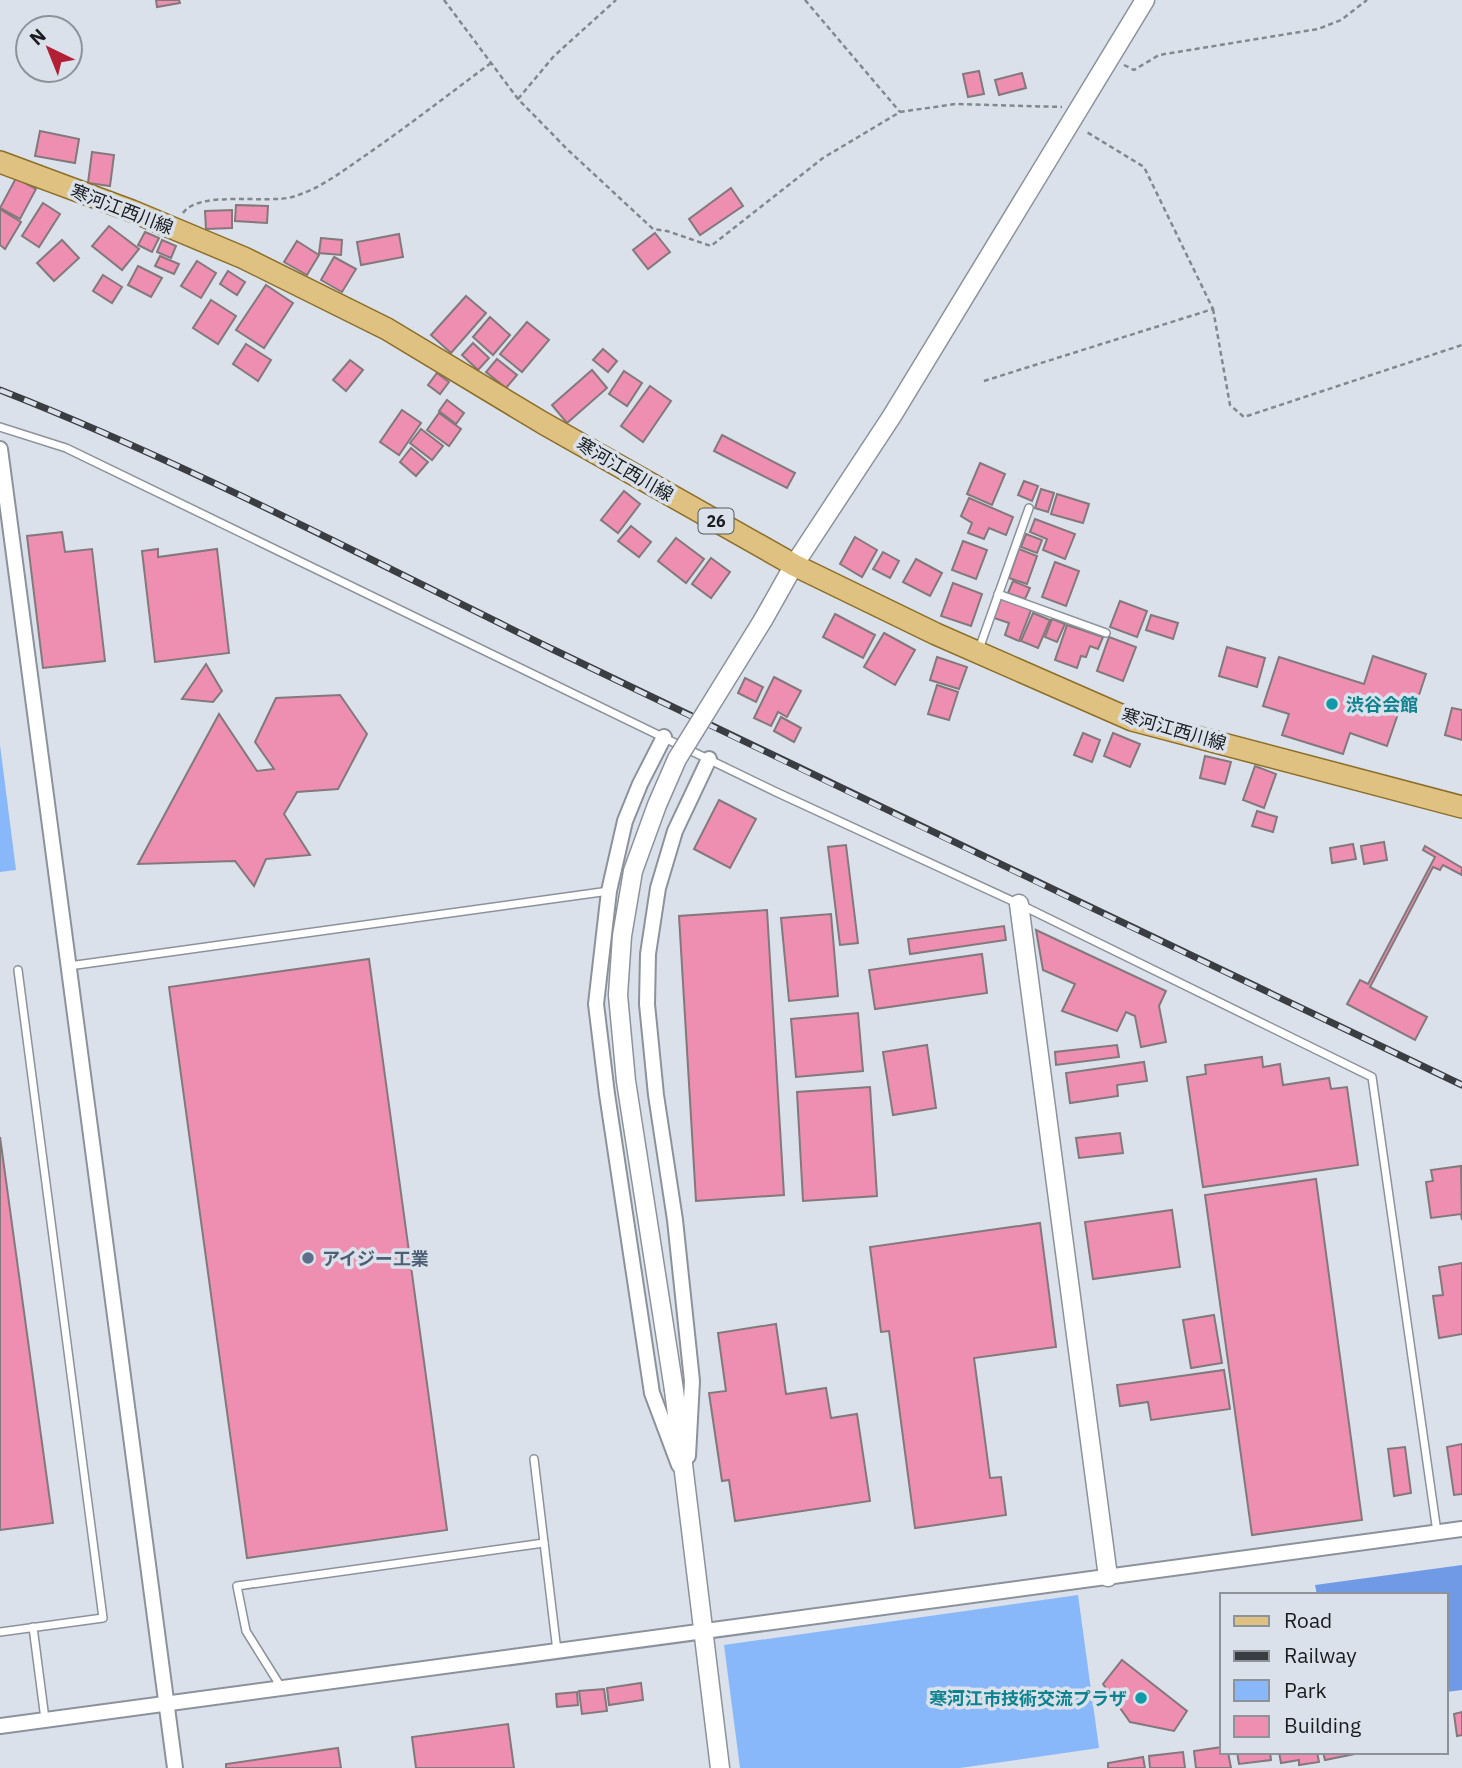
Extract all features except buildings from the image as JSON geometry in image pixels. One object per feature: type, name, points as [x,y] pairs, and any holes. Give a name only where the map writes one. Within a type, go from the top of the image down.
[{"type":"main road","name":"寒河江西川線","points":[[0,162],[244,258],[387,329],[543,423],[794,565],[936,635],[1132,720],[1462,807]]},
{"type":"street","points":[[720,1768],[701,1632],[687,1486],[674,1390],[626,1081],[618,995],[622,936],[633,871],[677,759],[794,565],[892,416],[1145,0]]},
{"type":"street","points":[[0,449],[175,1768]]},
{"type":"street","points":[[664,737],[625,821],[609,891],[596,1004],[652,1393],[687,1486]]},
{"type":"street","points":[[687,1486],[692,1381],[675,1220],[656,1096],[647,991],[648,954],[658,888],[675,831],[709,759]]},
{"type":"street","points":[[1019,904],[1108,1577]]},
{"type":"street","points":[[0,1726],[1462,1529]]},
{"type":"lane","points":[[0,427],[66,448],[709,759],[1019,904],[1372,1077],[1437,1532]]},
{"type":"lane","points":[[977,653],[1029,508]]},
{"type":"lane","points":[[998,594],[1106,633]]},
{"type":"lane","points":[[67,966],[609,891]]},
{"type":"lane","points":[[0,1632],[103,1618],[18,970]]},
{"type":"lane","points":[[534,1460],[557,1651]]},
{"type":"lane","points":[[281,1687],[246,1630],[237,1586],[544,1543]]},
{"type":"lane","points":[[33,1627],[45,1719]]},
{"type":"path","points":[[444,0],[519,99],[568,150],[653,229],[711,246],[823,158],[900,112],[955,104],[1074,115],[1144,167],[1213,309],[1230,405],[1244,417],[1462,345]]},
{"type":"path","points":[[519,99],[554,56],[616,0]]},
{"type":"path","points":[[805,0],[900,112]]},
{"type":"path","points":[[1110,56],[1134,70],[1159,55],[1318,29],[1341,20],[1367,0]]},
{"type":"path","points":[[173,228],[186,208],[202,201],[287,198],[314,190],[491,64]]},
{"type":"path","points":[[984,381],[1213,309]]},
{"type":"green space","points":[[0,745],[16,870],[0,872]]},
{"type":"green space","points":[[1078,1595],[1099,1748],[960,1768],[740,1768],[724,1645]]},
{"type":"shaded area","points":[[1462,1565],[1462,1690],[1448,1692],[1448,1593],[1317,1593],[1315,1585]]},
{"type":"railway","points":[[0,390],[210,481],[666,704],[1462,1085]]},
{"type":"place","name":"渋谷会館","points":[[1332,704]]},
{"type":"place","name":"アイジー工業","points":[[308,1258]]},
{"type":"place","name":"寒河江市技術交流プラザ","points":[[1141,1698]]}]
